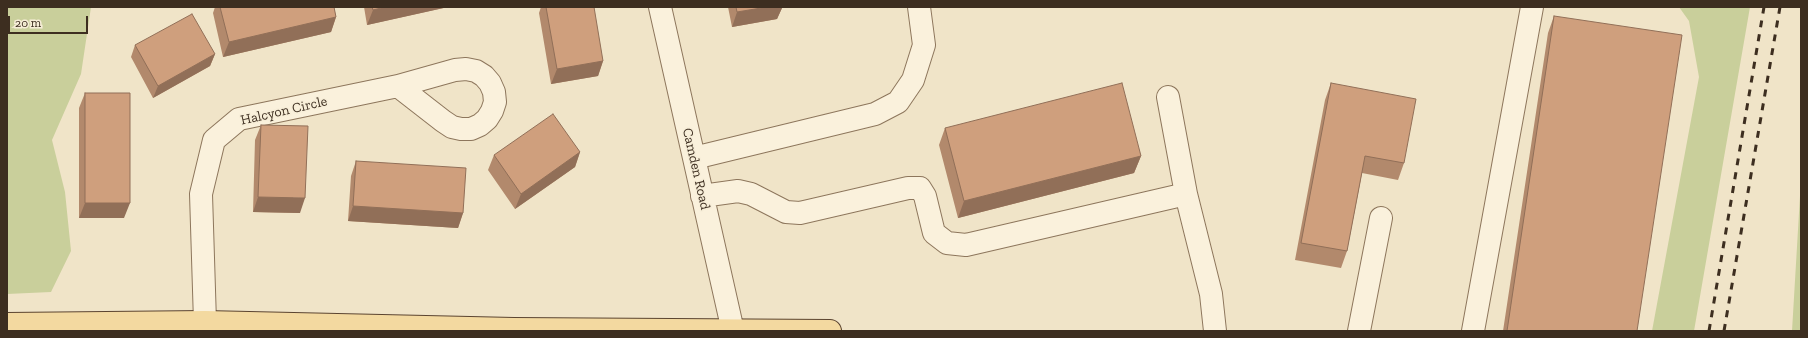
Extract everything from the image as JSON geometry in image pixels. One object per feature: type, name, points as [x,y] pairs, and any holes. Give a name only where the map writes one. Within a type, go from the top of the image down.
[{"type":"main road","points":[[7,324],[205,322],[490,330],[830,331]]},
{"type":"street","name":"Camden Road","points":[[660,7],[732,330]]},
{"type":"street","points":[[694,158],[875,114],[898,102],[913,80],[924,45],[919,7]]},
{"type":"street","points":[[1473,331],[1532,7]]},
{"type":"street","name":"Halcyon Circle","points":[[205,322],[201,194],[214,140],[239,119],[398,86]]},
{"type":"street","points":[[1168,97],[1186,194],[1211,294],[1215,331]]},
{"type":"street","points":[[702,196],[738,190],[751,194],[786,212],[800,212],[908,188],[920,188],[925,196],[934,233],[948,243],[966,245],[1186,194]]},
{"type":"street","points":[[1359,331],[1382,218]]},
{"type":"green space","points":[[7,7],[91,7],[81,74],[52,140],[65,192],[71,251],[51,292],[7,294]]},
{"type":"green space","points":[[1679,7],[1750,7],[1694,331],[1652,331],[1699,77],[1689,21]]},
{"type":"green space","points":[[1801,179],[1801,331],[1792,331]]},
{"type":"building","points":[[220,7],[334,7],[336,17],[229,42]]},
{"type":"building","points":[[372,7],[385,7],[373,10]]},
{"type":"building","points":[[546,7],[594,7],[603,61],[557,69]]},
{"type":"building","points":[[736,7],[767,7],[737,12]]},
{"type":"building","points":[[192,14],[215,54],[158,86],[135,45]]},
{"type":"building","points":[[1554,16],[1682,35],[1637,331],[1507,331]]},
{"type":"building","points":[[1122,83],[1141,156],[964,201],[945,128]]},
{"type":"building","points":[[1331,83],[1416,99],[1404,163],[1365,156],[1347,251],[1301,243]]},
{"type":"building","points":[[85,93],[130,93],[130,203],[85,203]]},
{"type":"building","points":[[553,114],[580,152],[521,194],[494,155]]},
{"type":"building","points":[[261,125],[308,126],[305,198],[258,197]]},
{"type":"building","points":[[356,161],[466,168],[463,213],[353,206]]},
{"type":"railway","points":[[1709,331],[1764,7]]},
{"type":"railway","points":[[1724,331],[1780,7]]}]
